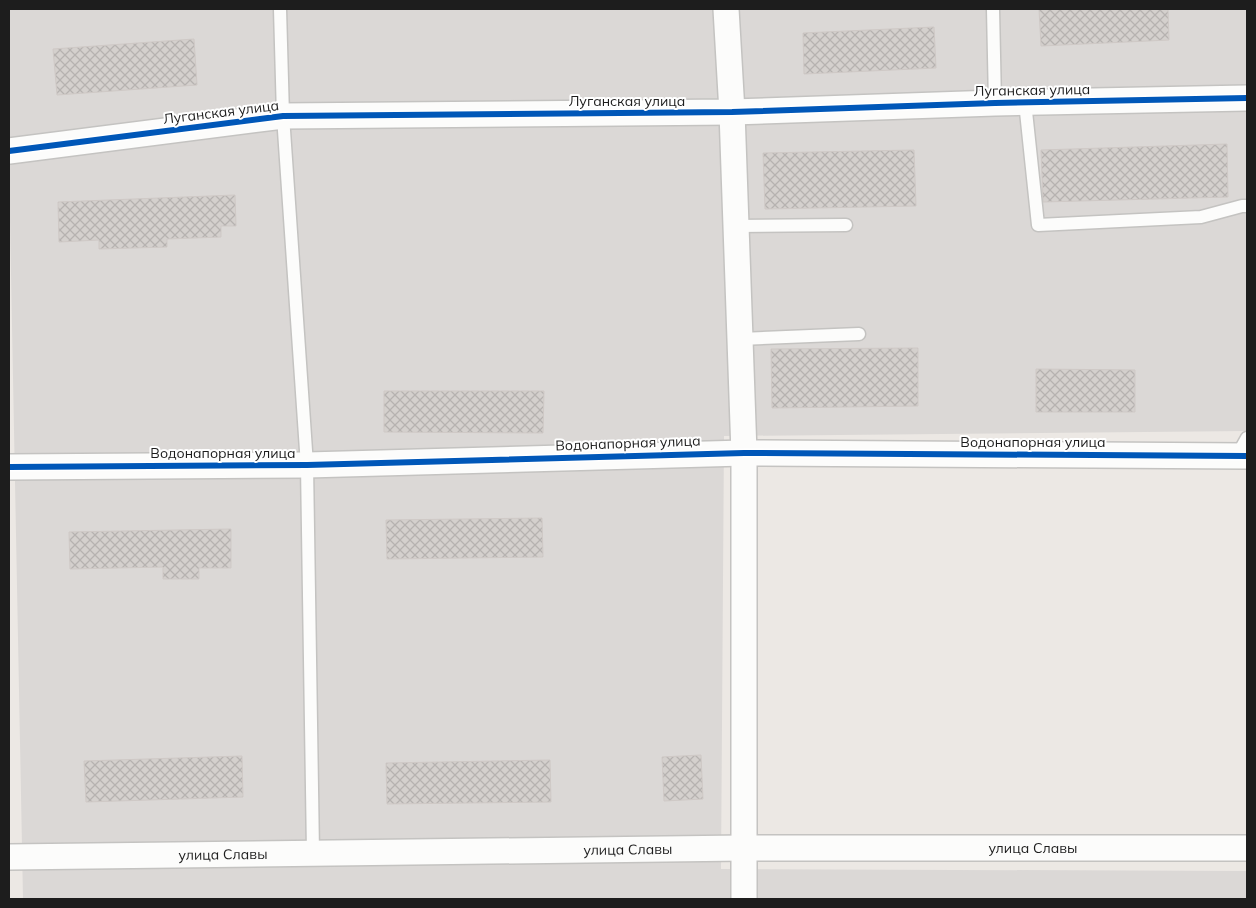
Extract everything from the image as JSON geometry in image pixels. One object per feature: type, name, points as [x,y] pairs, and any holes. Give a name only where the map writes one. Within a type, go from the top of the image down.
[{"type":"street","points":[[726,9],[732,112],[744,453],[744,899]]},
{"type":"street","name":"Луганская улица","points":[[9,151],[282,116],[732,112],[1025,102],[1247,98]]},
{"type":"street","name":"Водонапорная улица","points":[[9,466],[307,465],[744,453],[1244,450]]},
{"type":"street","name":"улица Славы","points":[[9,857],[744,848],[1247,848]]},
{"type":"lane","points":[[280,9],[282,116],[307,465],[313,853]]},
{"type":"lane","points":[[993,9],[995,103]]},
{"type":"lane","points":[[1025,102],[1038,226],[1201,217],[1247,206]]},
{"type":"lane","points":[[736,226],[846,225]]},
{"type":"lane","points":[[740,339],[859,334]]},
{"type":"shaded area","points":[[9,9],[1247,9],[1247,431],[724,436],[721,869],[1247,871],[1247,899],[23,899],[9,169]]},
{"type":"building","points":[[1039,9],[1168,9],[1169,40],[1041,46]]},
{"type":"building","points":[[934,27],[936,68],[804,74],[803,33]]},
{"type":"building","points":[[194,39],[197,85],[57,95],[53,49]]},
{"type":"building","points":[[1227,144],[1228,197],[1043,202],[1041,150]]},
{"type":"building","points":[[914,150],[916,206],[765,209],[763,153]]},
{"type":"building","points":[[235,195],[236,226],[221,226],[221,237],[167,239],[167,247],[99,249],[99,240],[59,242],[58,202]]},
{"type":"building","points":[[918,348],[918,406],[772,408],[771,349]]},
{"type":"building","points":[[1036,369],[1135,370],[1135,412],[1036,412]]},
{"type":"building","points":[[384,391],[544,391],[543,433],[384,432]]},
{"type":"building","points":[[542,518],[543,557],[387,559],[386,520]]},
{"type":"building","points":[[231,529],[231,568],[199,568],[199,579],[163,579],[163,567],[70,569],[69,532]]},
{"type":"building","points":[[701,755],[703,799],[664,801],[662,757]]},
{"type":"building","points":[[242,756],[243,797],[86,802],[84,761]]},
{"type":"building","points":[[550,760],[551,802],[387,804],[386,763]]},
{"type":"cycle path","points":[[9,151],[283,116],[732,112],[995,103],[1247,98]]},
{"type":"cycle path","points":[[9,467],[307,465],[744,453],[1247,456]]}]
